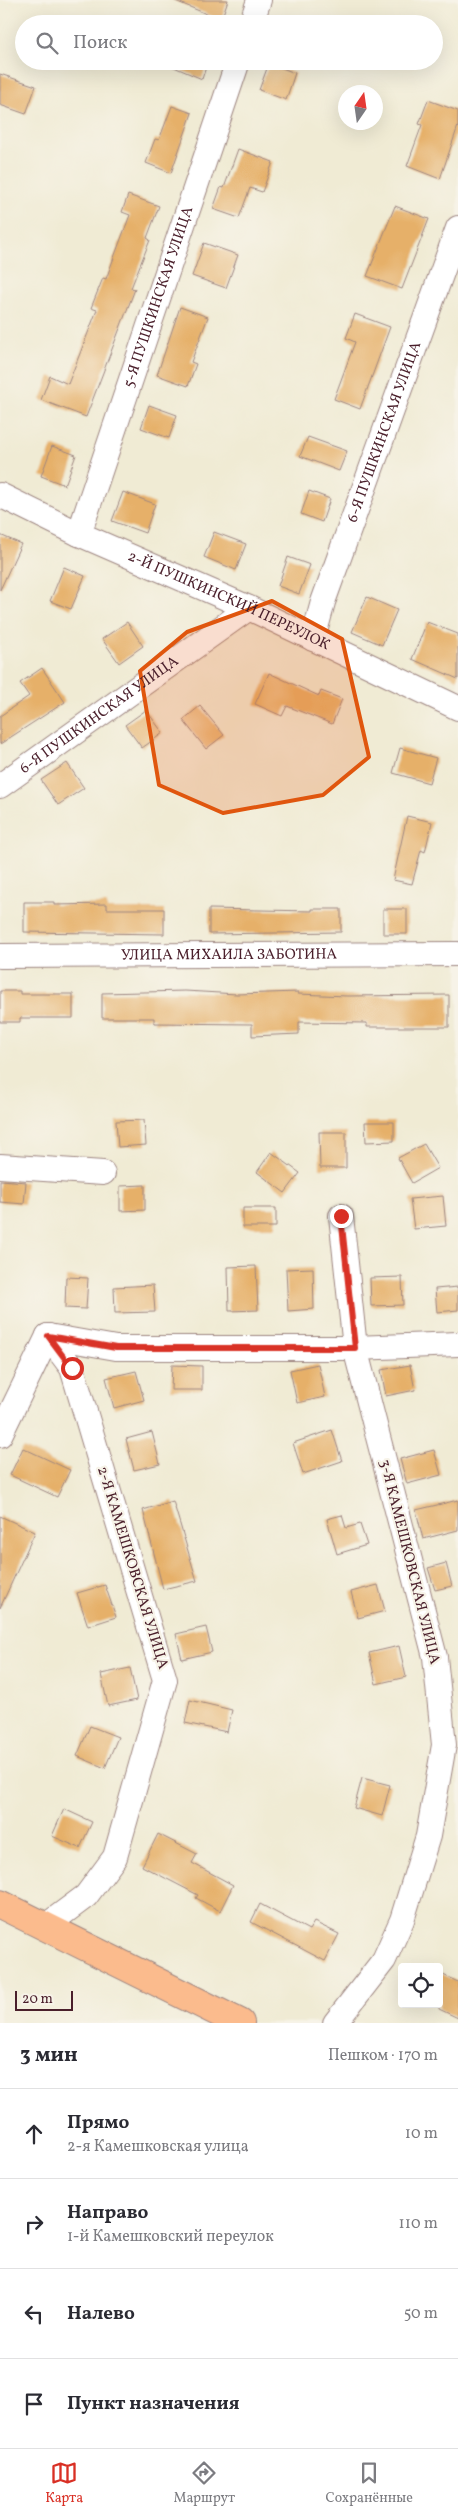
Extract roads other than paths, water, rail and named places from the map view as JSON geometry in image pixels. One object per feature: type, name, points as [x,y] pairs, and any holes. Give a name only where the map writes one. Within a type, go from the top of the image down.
[{"type":"main road","points":[[0,1904],[47,1925],[240,2023]]},
{"type":"street","points":[[254,15],[259,0]]},
{"type":"street","name":"5-Я ПУШКИНСКАЯ УЛИЦА","points":[[79,534],[235,70]]},
{"type":"street","name":"6-Я ПУШКИНСКАЯ УЛИЦА","points":[[313,639],[324,602],[458,228]]},
{"type":"street","name":"2-Й ПУШКИНСКИЙ ПЕРЕУЛОК","points":[[0,495],[79,534],[249,608],[458,708]]},
{"type":"street","name":"6-Я ПУШКИНСКАЯ УЛИЦА","points":[[0,786],[249,608]]},
{"type":"street","name":"УЛИЦА МИХАИЛА ЗАБОТИНА","points":[[0,956],[458,954]]},
{"type":"street","points":[[0,1166],[102,1173]]},
{"type":"street","name":"3-Я КАМЕШКОВСКАЯ УЛИЦА","points":[[335,2023],[384,1960],[402,1920],[428,1836],[444,1745],[434,1657],[355,1348],[341,1216]]},
{"type":"street","points":[[0,1435],[48,1336],[116,1348],[355,1348],[458,1344]]},
{"type":"street","name":"2-Я КАМЕШКОВСКАЯ УЛИЦА","points":[[47,1925],[86,1896],[115,1857],[165,1680],[72,1368],[48,1336]]}]
